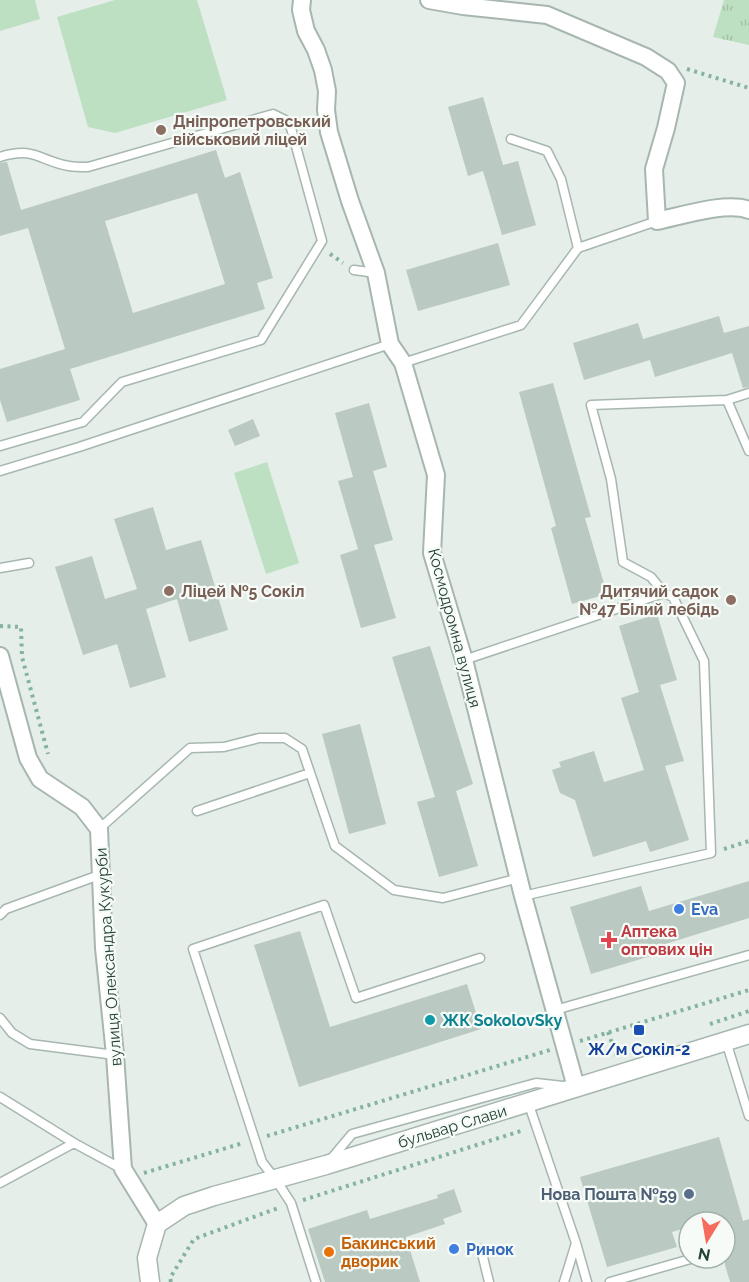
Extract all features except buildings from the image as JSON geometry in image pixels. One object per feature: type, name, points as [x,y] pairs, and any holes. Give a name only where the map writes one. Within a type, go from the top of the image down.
[{"type":"street","name":"Космодромна вулиця","points":[[302,0],[301,10],[306,31],[324,70],[329,132],[350,201],[376,273],[390,344],[403,363],[436,475],[432,553],[464,660],[523,896],[576,1087]]},
{"type":"street","points":[[429,0],[547,15],[646,57],[668,71],[675,83],[666,128],[654,169],[657,221],[710,209],[743,208],[749,210]]},
{"type":"street","name":"вулиця Олександра Кукурби","points":[[0,656],[28,758],[40,779],[82,807],[99,829],[104,948],[125,1173],[157,1224]]},
{"type":"street","name":"бульвар Слави","points":[[157,1224],[184,1206],[214,1196],[326,1165],[749,1034]]},
{"type":"street","points":[[150,1282],[147,1258],[157,1224]]},
{"type":"lane","points":[[0,157],[13,153],[33,153],[68,166],[88,167],[273,114],[287,121],[291,128],[322,241],[261,340],[122,382],[83,422],[0,446]]},
{"type":"lane","points":[[511,140],[547,151],[561,179],[578,248]]},
{"type":"lane","points":[[403,363],[521,325],[578,248],[657,221]]},
{"type":"lane","points":[[354,270],[376,273]]},
{"type":"lane","points":[[0,471],[390,344]]},
{"type":"lane","points":[[523,896],[711,853],[704,661],[673,597],[664,593],[651,577],[623,562],[611,479],[591,405],[727,400],[749,393]]},
{"type":"lane","points":[[727,400],[749,451]]},
{"type":"lane","points":[[0,568],[29,563]]},
{"type":"lane","points":[[464,660],[664,593]]},
{"type":"lane","points":[[99,829],[190,748],[224,747],[259,738],[285,738],[302,748],[335,846],[394,890],[443,898],[519,878]]},
{"type":"lane","points":[[197,811],[310,773]]},
{"type":"lane","points":[[0,915],[6,909],[102,874]]},
{"type":"lane","points":[[316,1282],[291,1203],[262,1162],[193,949],[324,905],[356,998],[480,958]]},
{"type":"lane","points":[[555,1011],[749,955]]},
{"type":"lane","points":[[0,1018],[12,1033],[30,1044],[115,1055]]},
{"type":"lane","points":[[726,1041],[749,1116]]},
{"type":"lane","points":[[326,1165],[352,1134],[536,1083],[576,1087]]},
{"type":"lane","points":[[0,1097],[125,1173]]},
{"type":"lane","points":[[528,1102],[587,1282]]},
{"type":"lane","points":[[0,1183],[74,1143]]},
{"type":"lane","points":[[564,1282],[576,1243]]},
{"type":"lane","points":[[481,1249],[489,1282]]},
{"type":"lane","points":[[610,1282],[677,1263]]},
{"type":"path","points":[[681,67],[749,88]]},
{"type":"path","points":[[319,247],[354,270]]},
{"type":"path","points":[[0,626],[21,627],[22,657],[52,763]]},
{"type":"path","points":[[711,853],[749,841]]},
{"type":"path","points":[[125,1173],[255,1139],[749,990]]},
{"type":"path","points":[[171,1282],[170,1278],[194,1239],[291,1203],[537,1126]]},
{"type":"green space","points":[[0,0],[35,0],[40,19],[0,31]]},
{"type":"green space","points":[[115,0],[197,0],[227,100],[115,133],[88,127],[57,17]]},
{"type":"green space","points":[[724,0],[749,0],[749,45],[713,37]]},
{"type":"green space","points":[[267,462],[299,563],[266,574],[234,473]]},
{"type":"place","name":"Дніпропетровський військовий ліцей","points":[[161,130]]},
{"type":"place","name":"Ліцей №5 Сокіл","points":[[169,591]]},
{"type":"place","name":"Дитячий садок №47 Білий лебідь","points":[[731,600]]},
{"type":"place","name":"Eva","points":[[679,909]]},
{"type":"place","name":"Аптека оптових цін","points":[[609,940]]},
{"type":"place","name":"ЖК SokolovSky","points":[[430,1020]]},
{"type":"place","name":"Ж/м Сокіл-2","points":[[639,1030]]},
{"type":"place","name":"Нова Пошта №59","points":[[689,1194]]},
{"type":"place","name":"Ринок","points":[[454,1249]]},
{"type":"place","name":"Бакинський дворик","points":[[329,1252]]}]
